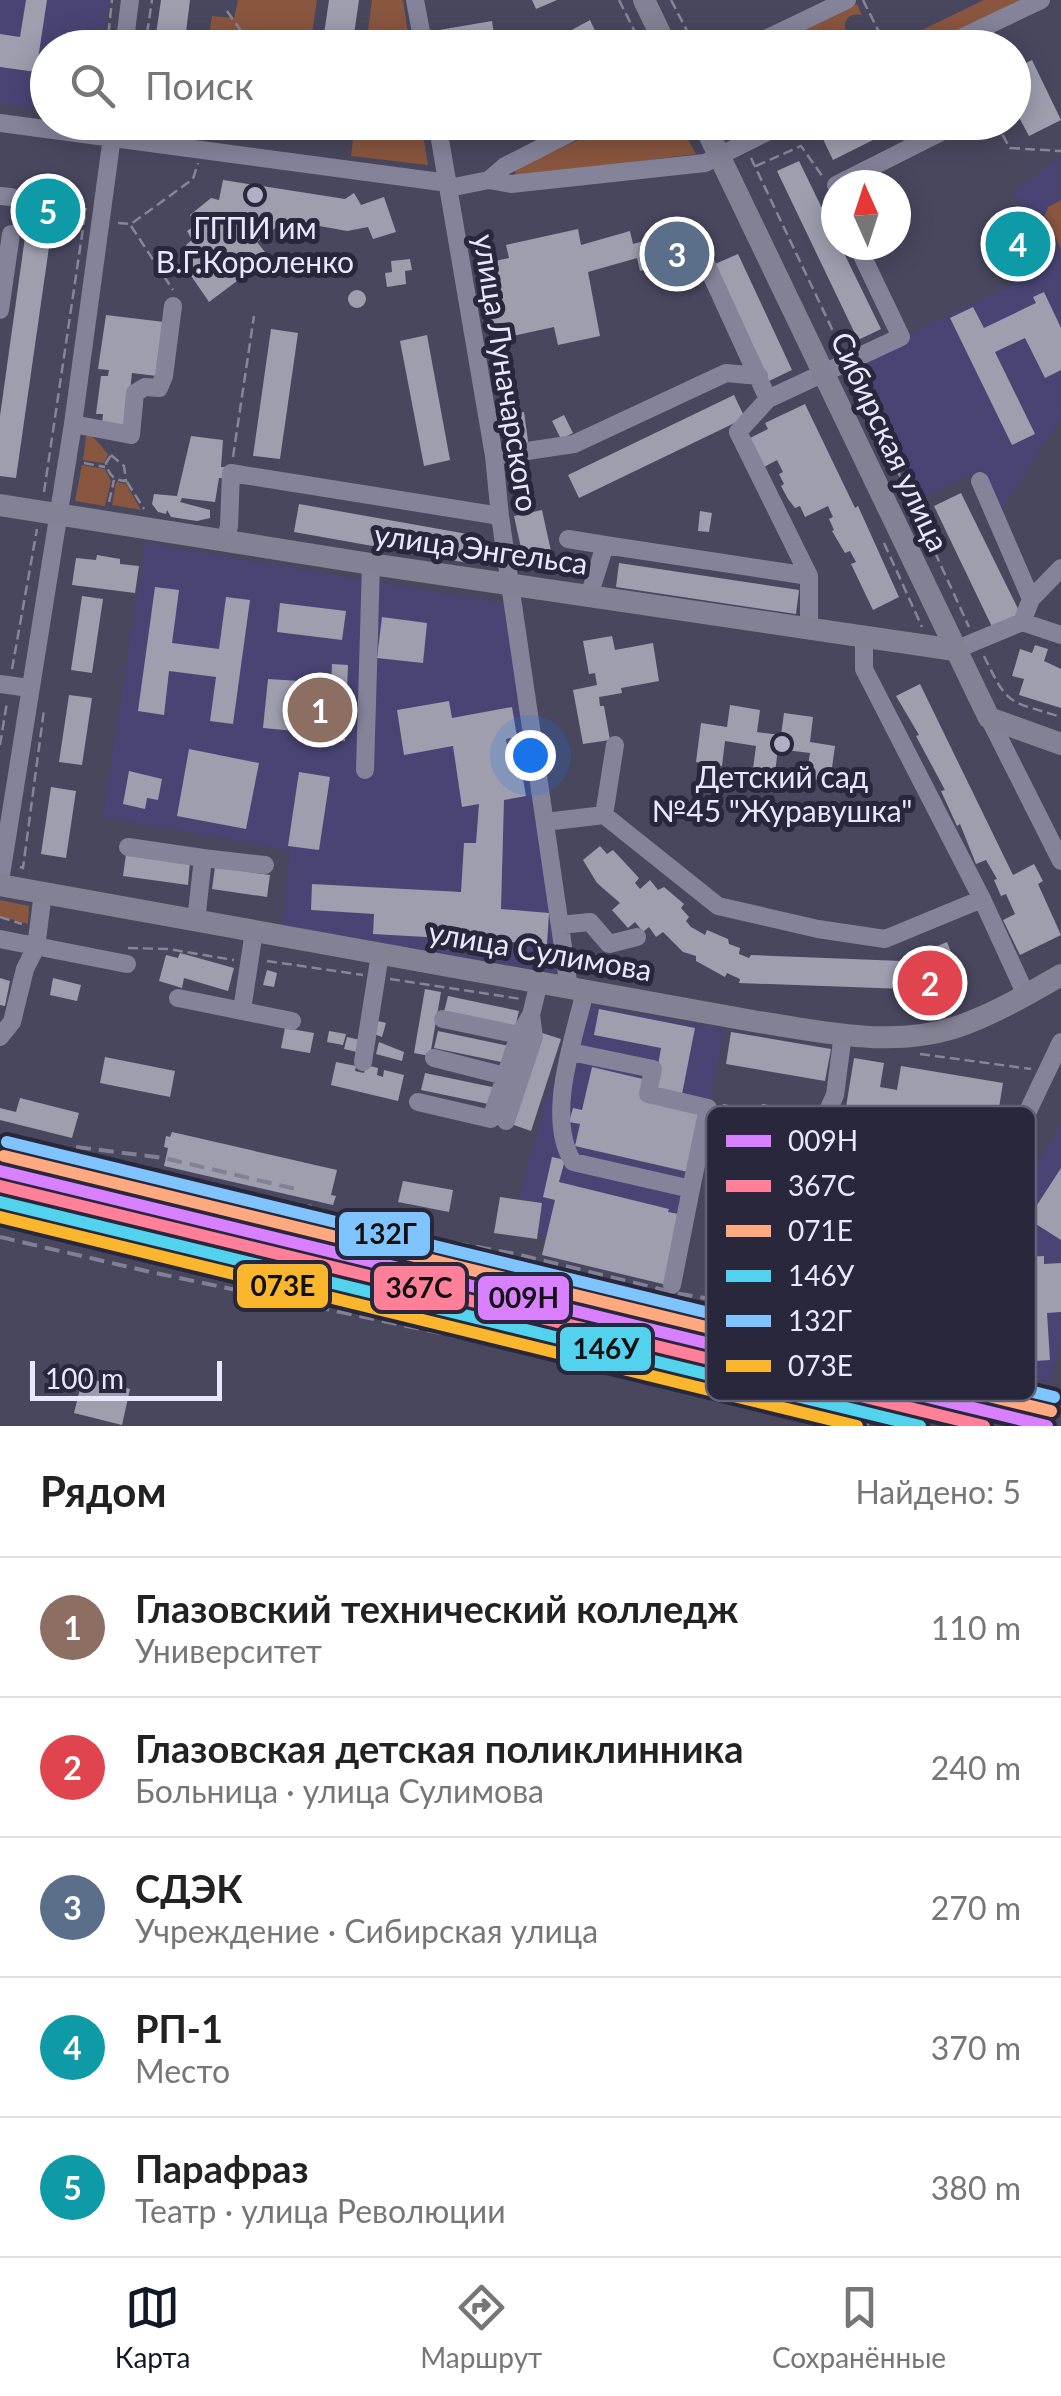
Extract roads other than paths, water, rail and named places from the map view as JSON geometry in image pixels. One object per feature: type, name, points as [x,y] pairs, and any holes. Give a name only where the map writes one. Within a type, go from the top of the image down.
[{"type":"main road","points":[[644,0],[658,30]]},
{"type":"main road","name":"Сибирская улица","points":[[712,140],[824,373],[966,646],[989,718]]},
{"type":"main road","name":"улица Энгельса","points":[[0,505],[510,585],[864,636],[966,646]]},
{"type":"main road","points":[[989,718],[1061,744]]},
{"type":"main road","name":"улица Сулимова","points":[[0,883],[254,931],[378,966],[535,999],[577,989],[843,1034],[892,1038],[962,1025],[1061,975]]},
{"type":"street","points":[[126,30],[130,0]]},
{"type":"street","points":[[416,0],[421,30]]},
{"type":"street","points":[[786,30],[850,0]]},
{"type":"street","points":[[980,30],[1041,0]]},
{"type":"street","points":[[0,123],[30,125]]},
{"type":"street","points":[[0,883],[8,778],[29,688],[49,514],[73,424],[112,140]]},
{"type":"street","points":[[174,140],[448,185],[489,180],[511,184],[704,163],[751,140]]},
{"type":"street","name":"улица Луначарского","points":[[440,140],[494,456],[560,925],[577,989]]},
{"type":"street","points":[[489,180],[504,166],[556,140]]},
{"type":"street","points":[[871,170],[927,140]]},
{"type":"street","points":[[0,310],[10,234]]},
{"type":"street","points":[[704,260],[768,399]]},
{"type":"street","points":[[810,628],[809,576],[738,432],[768,399],[900,337],[865,260]]},
{"type":"street","points":[[73,424],[131,435],[135,394],[145,387],[159,388],[164,376],[173,306]]},
{"type":"street","points":[[494,456],[574,444],[726,373],[759,376]]},
{"type":"street","points":[[225,542],[231,473],[500,516]]},
{"type":"street","points":[[980,481],[1030,599]]},
{"type":"street","points":[[568,540],[809,576]]},
{"type":"street","points":[[590,596],[606,545]]},
{"type":"street","points":[[365,770],[370,564]]},
{"type":"street","points":[[1022,622],[1030,599],[1061,568]]},
{"type":"street","points":[[966,646],[1022,622],[1061,635]]},
{"type":"street","points":[[864,636],[864,669],[982,899],[1026,996]]},
{"type":"street","points":[[4,685],[29,688]]},
{"type":"street","points":[[989,718],[1061,862]]},
{"type":"street","points":[[604,815],[615,745]]},
{"type":"street","points":[[545,822],[604,815],[718,906],[818,929],[885,939],[982,899]]},
{"type":"street","points":[[128,848],[265,866]]},
{"type":"street","points":[[196,920],[203,858]]},
{"type":"street","points":[[0,1038],[12,1022],[36,942],[43,893]]},
{"type":"street","points":[[560,925],[590,922],[608,944],[637,937]]},
{"type":"street","points":[[242,1010],[254,931]]},
{"type":"street","points":[[0,939],[128,956]]},
{"type":"street","points":[[363,1062],[378,966]]},
{"type":"street","points":[[577,989],[559,1110],[568,1154],[574,1162],[691,1189]]},
{"type":"street","points":[[178,998],[292,1021]]},
{"type":"street","points":[[418,1102],[492,1119],[535,999]]},
{"type":"street","points":[[506,1121],[534,1036],[535,999]]},
{"type":"street","points":[[443,1019],[519,1036]]},
{"type":"street","points":[[830,1106],[843,1034]]},
{"type":"street","points":[[1030,1106],[1061,1042]]},
{"type":"street","points":[[570,1052],[653,1069],[648,1094],[706,1108]]},
{"type":"street","points":[[434,1058],[505,1076]]},
{"type":"street","points":[[672,1285],[706,1118]]},
{"type":"railway","points":[[15,1145],[185,1185],[312,1207]]},
{"type":"railway","points":[[76,1147],[164,1158],[300,1190]]},
{"type":"railway","points":[[295,1214],[516,1254],[706,1298]]},
{"type":"railway","points":[[0,1237],[706,1389]]},
{"type":"railway","points":[[762,1401],[881,1426]]},
{"type":"place","name":"ГГПИ им В.Г.Короленко","points":[[255,195]]},
{"type":"place","name":"Парафраз","points":[[48,211]]},
{"type":"place","name":"РП-1","points":[[1018,244]]},
{"type":"place","name":"СДЭК","points":[[677,254]]},
{"type":"place","name":"Глазовский технический колледж","points":[[320,710]]},
{"type":"place","name":"Детский сад №45 \"Журавушка\"","points":[[782,744]]},
{"type":"place","name":"Глазовская детская поликлинника","points":[[930,983]]}]
